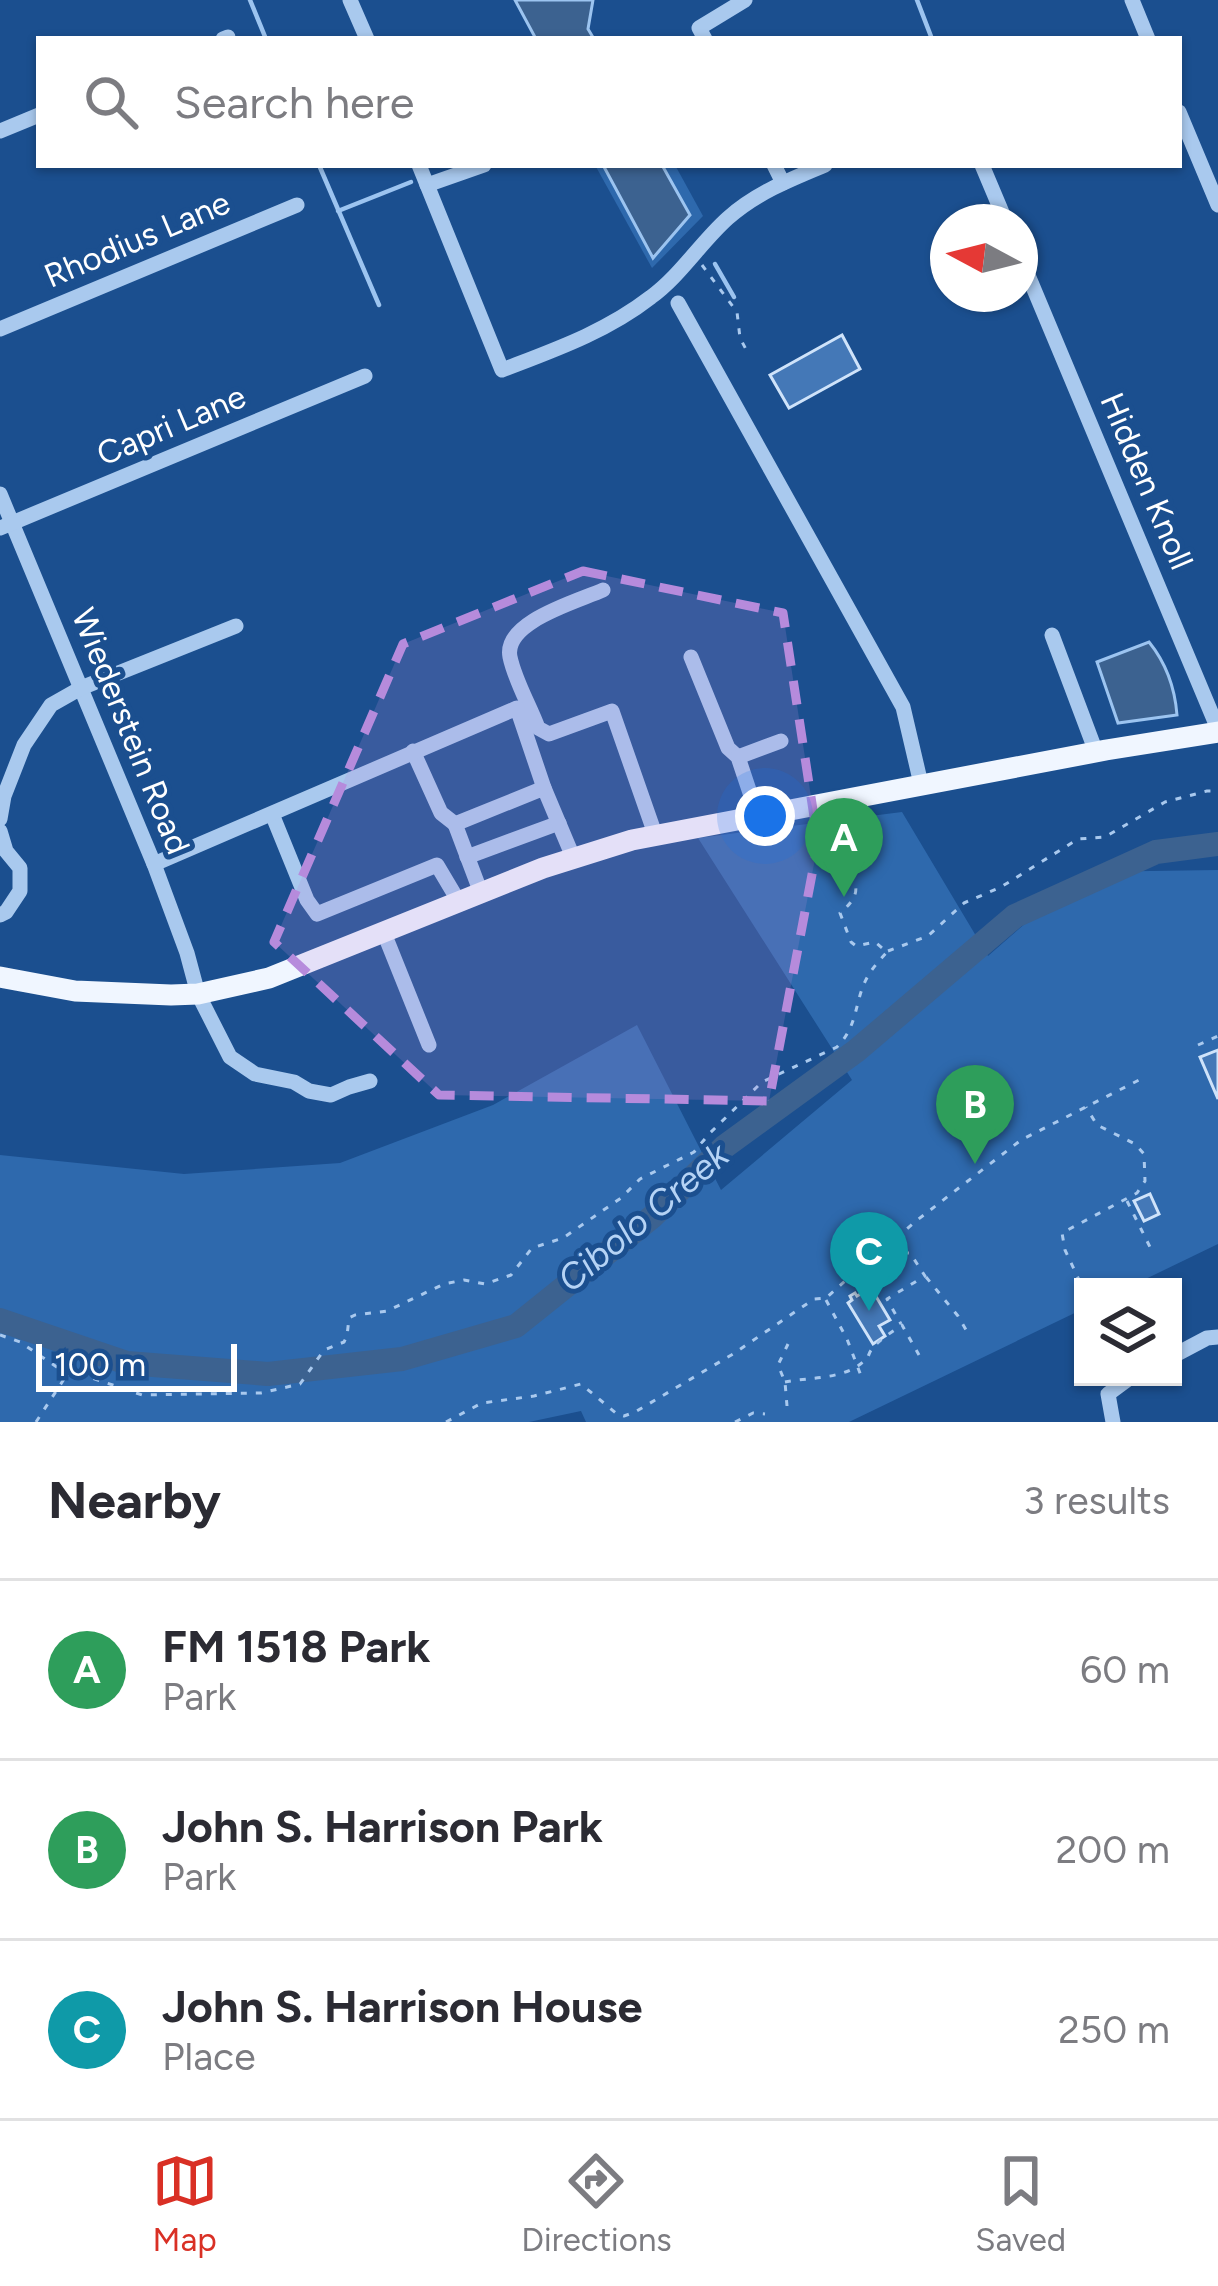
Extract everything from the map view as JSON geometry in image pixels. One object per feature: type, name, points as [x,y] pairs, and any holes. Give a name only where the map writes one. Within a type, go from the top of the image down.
[{"type":"main road","points":[[0,977],[75,991],[198,994],[269,978],[573,857],[655,834],[1218,730]]},
{"type":"street","points":[[350,0],[366,36]]},
{"type":"street","points":[[702,34],[745,0]]},
{"type":"street","points":[[1132,0],[1147,36]]},
{"type":"street","points":[[0,131],[36,116]]},
{"type":"street","points":[[1182,119],[1218,205]]},
{"type":"street","points":[[420,168],[502,370],[618,320],[655,295],[749,202],[818,168]]},
{"type":"street","points":[[427,185],[475,168]]},
{"type":"street","points":[[776,168],[783,183]]},
{"type":"street","points":[[983,168],[998,204]]},
{"type":"street","name":"Rhodius Lane","points":[[0,329],[297,205]]},
{"type":"street","name":"Hidden Knoll","points":[[1038,299],[1218,730]]},
{"type":"street","points":[[678,303],[903,706],[921,784]]},
{"type":"street","name":"Capri Lane","points":[[6,526],[365,376]]},
{"type":"street","name":"Wiederstein Road","points":[[0,494],[6,526],[81,688],[154,864],[198,994],[230,1058],[255,1074],[331,1095],[370,1081]]},
{"type":"street","points":[[603,590],[521,626],[510,644],[510,657],[538,728],[549,734],[612,711],[655,834]]},
{"type":"street","points":[[0,819],[25,745],[51,705],[81,688],[236,626]]},
{"type":"street","points":[[1052,635],[1096,752]]},
{"type":"street","points":[[691,657],[728,748],[738,758],[757,814]]},
{"type":"street","points":[[154,864],[517,707],[573,857]]},
{"type":"street","points":[[738,758],[781,741]]},
{"type":"street","points":[[412,752],[441,813],[455,824],[481,893]]},
{"type":"street","points":[[455,824],[544,788]]},
{"type":"street","points":[[272,814],[307,901],[317,914],[437,865],[459,902]]},
{"type":"street","points":[[467,857],[559,823]]},
{"type":"street","points":[[0,831],[6,851],[20,868],[20,891],[0,915]]},
{"type":"street","points":[[383,933],[429,1045]]},
{"type":"street","points":[[1182,1352],[1218,1337]]},
{"type":"street","points":[[1113,1422],[1108,1394],[1119,1386]]},
{"type":"path","points":[[693,254],[737,311],[740,338],[749,355]]},
{"type":"path","points":[[0,1335],[20,1342],[68,1374],[142,1395],[272,1393],[300,1384],[324,1350],[344,1342],[349,1318],[387,1311],[444,1284],[484,1283],[511,1275],[532,1248],[563,1238],[640,1179],[694,1152],[762,1082],[837,1047],[856,1021],[866,978],[893,947],[928,936],[964,903],[1001,887],[1078,839],[1105,837],[1165,802],[1218,791]]},
{"type":"path","points":[[823,849],[826,867],[846,873],[855,884],[857,894],[840,913],[851,942],[856,946],[875,942],[886,952]]},
{"type":"path","points":[[1198,1045],[1218,1036]]},
{"type":"path","points":[[886,1252],[916,1221],[1021,1140],[1141,1079]]},
{"type":"path","points":[[1078,1278],[1062,1233],[1126,1200],[1144,1181],[1144,1154],[1135,1144],[1097,1125],[1084,1106]]},
{"type":"path","points":[[1126,1200],[1150,1247]]},
{"type":"path","points":[[446,1422],[482,1403],[581,1384],[612,1412],[624,1416],[635,1412],[814,1299],[826,1298],[855,1271],[886,1252],[910,1253],[969,1335]]},
{"type":"path","points":[[919,1355],[887,1299],[925,1276]]},
{"type":"path","points":[[826,1298],[863,1381]]},
{"type":"path","points":[[785,1382],[824,1378],[856,1365],[902,1325]]},
{"type":"path","points":[[787,1406],[778,1364],[788,1344]]},
{"type":"path","points":[[36,1422],[68,1374]]},
{"type":"path","points":[[735,1422],[753,1413],[765,1414]]},
{"type":"highlighted area","points":[[583,571],[783,613],[818,843],[769,1101],[439,1095],[274,942],[403,644]]},
{"type":"shaded area","points":[[515,0],[593,0],[588,29],[592,36],[534,36]]},
{"type":"shaded area","points":[[597,168],[677,168],[703,216],[652,268]]},
{"type":"shaded area","points":[[605,168],[664,168],[690,215],[653,258]]},
{"type":"shaded area","points":[[1149,642],[1169,677],[1177,715],[1118,723],[1097,662]]},
{"type":"shaded area","points":[[902,812],[988,956],[1084,872],[1218,870],[1218,1244],[1148,1278],[1074,1278],[1074,1313],[849,1422],[586,1422],[581,1411],[529,1422],[0,1422],[0,1155],[184,1174],[340,1163],[493,1105],[637,1025],[721,1190],[852,1080],[698,838]]},
{"type":"building","points":[[842,335],[860,369],[789,408],[770,375]]},
{"type":"building","points":[[1218,1050],[1218,1099],[1200,1057]]},
{"type":"building","points":[[1150,1194],[1159,1214],[1144,1221],[1134,1201]]},
{"type":"building","points":[[871,1288],[890,1320],[879,1326],[885,1336],[873,1344],[848,1303],[850,1296]]},
{"type":"waterway","points":[[250,0],[265,36]]},
{"type":"waterway","points":[[917,0],[931,36]]},
{"type":"waterway","points":[[320,168],[379,305]]},
{"type":"waterway","points":[[338,211],[411,182]]},
{"type":"waterway","points":[[715,264],[734,297]]},
{"type":"waterway","name":"Cibolo Creek","points":[[0,1320],[127,1363],[268,1374],[402,1359],[516,1326],[652,1217],[724,1147],[856,1051],[1015,916],[1156,852],[1218,844]]},
{"type":"place","name":"FM 1518 Park","points":[[844,897]]},
{"type":"place","name":"John S. Harrison Park","points":[[975,1164]]},
{"type":"place","name":"John S. Harrison House","points":[[869,1311]]}]
